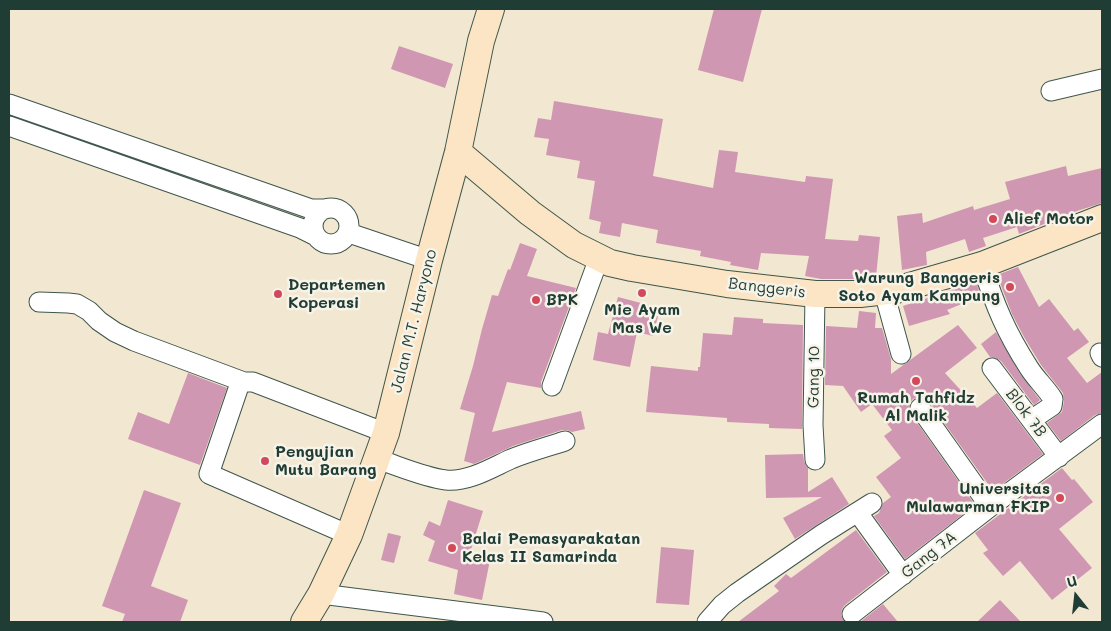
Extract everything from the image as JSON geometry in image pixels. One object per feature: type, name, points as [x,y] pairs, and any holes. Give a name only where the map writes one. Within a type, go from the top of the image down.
[{"type":"street","name":"Jalan M.T. Haryono","points":[[304,622],[321,594],[349,535],[386,433],[458,152],[481,41],[490,9]]},
{"type":"street","points":[[1051,91],[1102,79]]},
{"type":"street","points":[[9,104],[318,209],[335,208],[345,213],[350,222],[349,233],[342,242],[332,245],[322,243],[314,235],[290,225],[9,126]]},
{"type":"street","name":"Banggeris","points":[[458,152],[530,212],[574,245],[599,258],[632,268],[727,284],[815,294],[884,292],[982,265],[1102,218]]},
{"type":"street","points":[[314,235],[312,225],[318,209]]},
{"type":"street","points":[[349,233],[429,260]]},
{"type":"street","points":[[552,386],[599,258]]},
{"type":"street","points":[[982,265],[992,296],[1009,335],[1031,371],[1053,399],[1052,406],[1031,420]]},
{"type":"street","points":[[884,292],[901,354]]},
{"type":"street","name":"Gang 10","points":[[815,294],[815,460]]},
{"type":"street","points":[[39,302],[68,302],[77,304],[121,335],[244,382],[253,382],[386,433]]},
{"type":"street","name":"Blok 7B","points":[[992,368],[1059,457]]},
{"type":"street","points":[[244,382],[239,386],[209,474],[349,535]]},
{"type":"street","points":[[920,408],[990,507]]},
{"type":"street","name":"Gang 7A","points":[[852,614],[990,507],[1102,424]]},
{"type":"street","points":[[377,458],[429,476],[446,480],[460,480],[513,459],[566,442]]},
{"type":"street","points":[[707,622],[722,604],[737,593],[820,534],[865,508],[903,575]]},
{"type":"street","points":[[321,594],[475,618],[543,622]]},
{"type":"building","points":[[714,9],[762,9],[743,82],[698,70]]},
{"type":"building","points":[[399,46],[453,64],[445,88],[391,69]]},
{"type":"building","points":[[554,101],[663,119],[653,176],[713,188],[719,150],[738,152],[735,172],[805,182],[806,176],[833,179],[825,239],[858,241],[859,235],[880,237],[876,277],[821,279],[805,276],[809,256],[761,253],[758,270],[730,265],[731,262],[700,256],[701,251],[656,243],[658,230],[622,223],[620,237],[599,233],[601,222],[589,219],[595,181],[577,178],[580,161],[546,155],[549,139],[534,137],[538,118],[551,120]]},
{"type":"building","points":[[1066,166],[1068,176],[1102,168],[1102,203],[1019,234],[1017,227],[983,238],[986,246],[969,252],[965,239],[926,252],[927,265],[902,270],[897,216],[922,213],[923,223],[973,206],[974,210],[1010,199],[1005,182]]},
{"type":"building","points":[[520,243],[537,249],[527,276],[576,288],[541,382],[541,388],[507,382],[492,432],[581,411],[585,429],[572,432],[562,430],[513,446],[474,464],[464,461],[475,413],[460,409],[492,295],[498,296]]},
{"type":"building","points":[[1018,267],[1039,307],[1049,299],[1074,331],[1078,328],[1089,342],[1067,358],[1087,383],[1102,372],[1102,413],[1095,415],[1061,441],[1047,423],[1062,412],[1063,393],[1041,365],[1024,337],[1012,314],[997,275]]},
{"type":"building","points":[[976,282],[981,296],[947,310],[950,314],[909,326],[903,306]]},
{"type":"building","points":[[618,297],[660,308],[653,336],[637,332],[630,367],[593,360],[598,332],[608,334]]},
{"type":"building","points":[[859,311],[876,313],[875,328],[882,328],[891,359],[891,374],[958,325],[977,348],[945,373],[977,408],[997,393],[1043,454],[993,491],[929,402],[925,398],[913,399],[909,409],[911,414],[975,505],[905,559],[874,516],[879,513],[883,503],[891,497],[876,477],[901,458],[884,436],[892,430],[872,404],[861,412],[843,386],[825,385],[826,326],[857,328]]},
{"type":"building","points":[[734,317],[763,319],[763,323],[803,325],[802,429],[769,428],[769,424],[727,422],[727,418],[646,412],[651,366],[698,371],[703,333],[732,335]]},
{"type":"building","points":[[996,332],[1020,374],[1040,400],[1034,405],[1001,361],[990,357],[981,344]]},
{"type":"building","points":[[188,373],[227,388],[200,465],[128,439],[138,412],[169,424]]},
{"type":"building","points":[[803,454],[808,468],[808,492],[832,477],[849,504],[795,539],[783,518],[822,497],[766,498],[765,455]]},
{"type":"building","points":[[1062,468],[1093,502],[1059,529],[1092,568],[1052,600],[1020,561],[1003,576],[983,553],[988,550],[975,533]]},
{"type":"building","points":[[144,490],[181,503],[151,586],[188,600],[180,622],[122,622],[125,614],[102,606]]},
{"type":"building","name":"Balai Pemasyarakatan Kelas II Samarinda","points":[[448,500],[483,511],[469,556],[490,560],[482,600],[454,594],[458,570],[428,561],[435,541],[423,535],[429,521],[440,526]]},
{"type":"building","points":[[856,530],[887,572],[845,605],[841,615],[845,622],[738,622],[779,591],[774,586],[786,574],[791,578]]},
{"type":"building","points":[[388,533],[401,536],[394,563],[381,560]]},
{"type":"building","points":[[661,547],[694,550],[689,605],[656,603]]},
{"type":"building","points":[[1000,600],[1021,622],[977,622]]},
{"type":"building","points":[[883,604],[898,622],[860,622]]},
{"type":"place","name":"Alief Motor","points":[[993,219]]},
{"type":"place","name":"Warung Banggeris Soto Ayam Kampung","points":[[1010,287]]},
{"type":"place","name":"Mie Ayam Mas We","points":[[642,293]]},
{"type":"place","name":"Departemen Koperasi","points":[[278,294]]},
{"type":"place","name":"BPK","points":[[536,300]]},
{"type":"place","name":"Rumah Tahfidz Al Malik","points":[[916,381]]},
{"type":"place","name":"Pengujian Mutu Barang","points":[[265,461]]},
{"type":"place","name":"Universitas Mulawarman FKIP","points":[[1060,498]]},
{"type":"place","name":"Balai Pemasyarakatan Kelas II Samarinda","points":[[452,548]]}]
